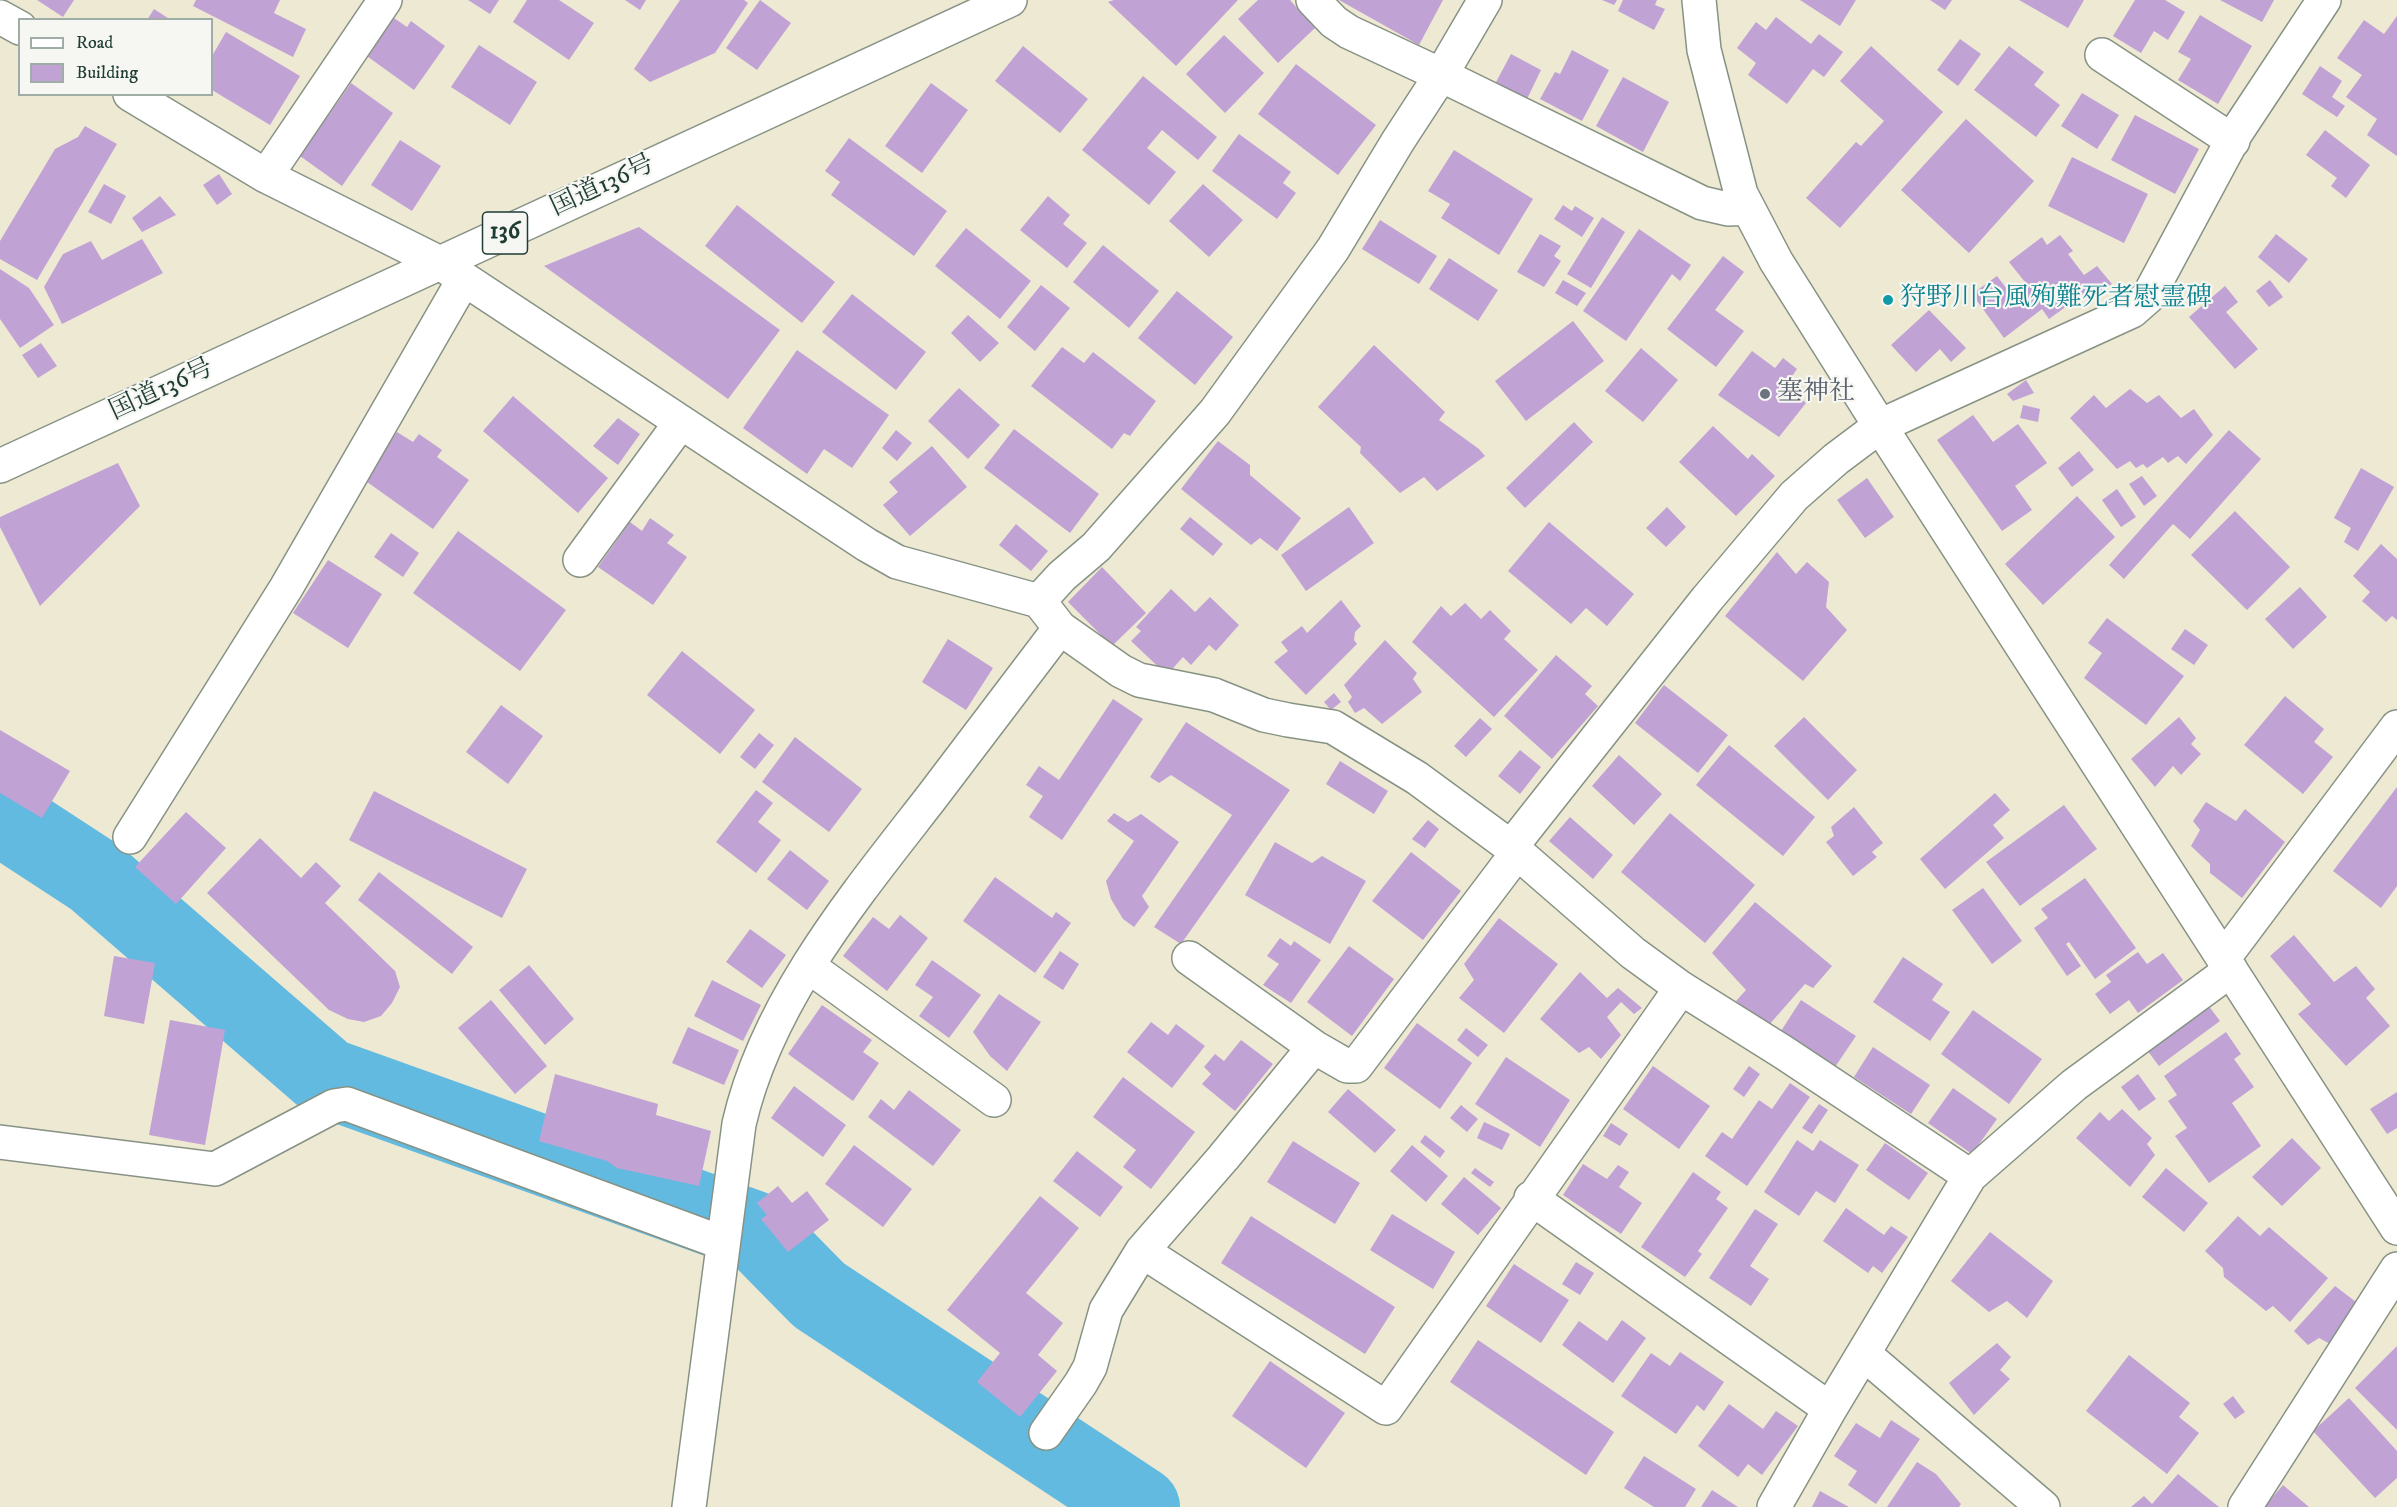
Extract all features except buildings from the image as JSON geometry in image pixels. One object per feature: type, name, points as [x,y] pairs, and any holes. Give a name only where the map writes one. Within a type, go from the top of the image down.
[{"type":"main road","points":[[266,176],[385,0]]},
{"type":"main road","name":"国道136号","points":[[0,466],[452,271],[1010,0]]},
{"type":"main road","points":[[1313,0],[1334,22],[1349,32],[1442,75],[1702,203],[1728,209],[1748,208]]},
{"type":"main road","points":[[1039,601],[1062,576],[1096,547],[1215,412],[1333,249],[1398,141],[1442,75],[1485,0]]},
{"type":"main road","points":[[1699,0],[1704,50],[1741,194],[1776,261],[2227,964],[2395,1220]]},
{"type":"main road","points":[[1189,958],[1314,1047],[1347,1066],[1356,1066],[1514,850],[1707,599],[1794,496],[1836,459],[1880,426],[2132,311],[2148,297],[2233,141],[2324,0]]},
{"type":"main road","points":[[0,17],[18,27]]},
{"type":"main road","points":[[2102,55],[2233,141]]},
{"type":"main road","points":[[133,96],[266,176],[452,271],[867,545],[897,562],[1039,601],[1060,628],[1121,671],[1138,680],[1214,695],[1264,715],[1333,727],[1418,778],[1514,850],[1633,953],[1681,988],[1783,1052],[1970,1176]]},
{"type":"main road","points":[[130,837],[286,588],[452,271]]},
{"type":"main road","points":[[579,560],[681,422]]},
{"type":"main road","points":[[689,1507],[739,1124],[747,1090],[763,1051],[808,966],[871,874],[1060,628]]},
{"type":"main road","points":[[1774,1507],[1970,1176],[2074,1085],[2227,964],[2397,727]]},
{"type":"main road","points":[[808,966],[994,1100]]},
{"type":"main road","points":[[1142,1251],[1386,1407],[1681,988]]},
{"type":"main road","points":[[1046,1433],[1082,1383],[1090,1367],[1106,1310],[1142,1251],[1223,1158],[1314,1047]]},
{"type":"main road","points":[[0,1142],[215,1169],[334,1106],[347,1104],[723,1243]]},
{"type":"main road","points":[[1532,1198],[1830,1409]]},
{"type":"main road","points":[[2245,1507],[2397,1269]]},
{"type":"main road","points":[[1864,1354],[2043,1507]]},
{"type":"waterway","points":[[0,815],[95,877],[327,1078],[757,1232],[819,1295],[1140,1507]]},
{"type":"place","name":"狩野川台風殉難死者慰霊碑","points":[[1888,300]]},
{"type":"place","name":"塞神社","points":[[1765,394]]}]
